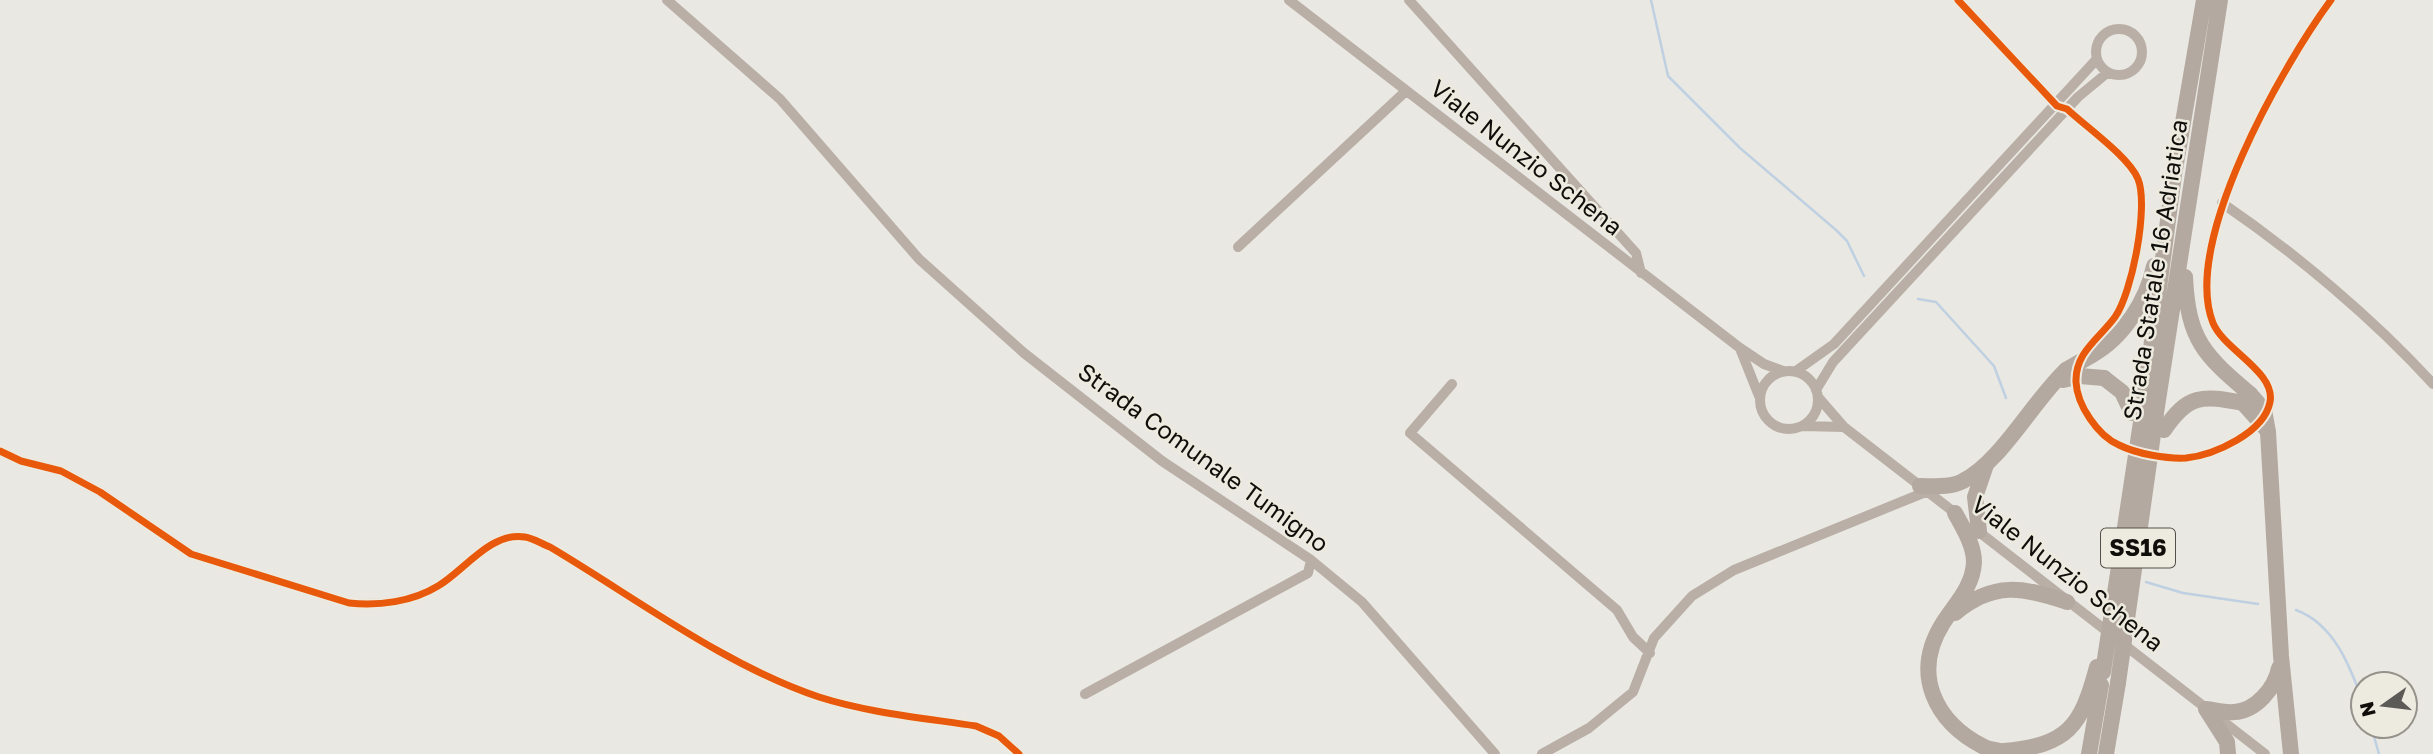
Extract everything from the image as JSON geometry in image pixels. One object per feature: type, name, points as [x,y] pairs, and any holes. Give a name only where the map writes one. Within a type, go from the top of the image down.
[{"type":"highway","name":"Strada Statale 16 Adriatica","points":[[2107,754],[2145,501],[2144,412],[2174,175],[2204,0]]},
{"type":"highway","name":"Strada Statale 16 Adriatica","points":[[2089,754],[2100,670],[2113,607],[2144,412],[2197,154],[2220,0]]},
{"type":"highway","points":[[2197,154],[2185,277],[2187,314],[2196,339],[2246,399],[2268,432],[2281,656],[2291,754]]},
{"type":"highway","points":[[1924,489],[1962,482],[1986,465],[2060,378],[2104,349],[2138,309],[2153,272],[2174,175]]},
{"type":"highway","points":[[2060,378],[2104,378],[2144,412]]},
{"type":"highway","points":[[2145,501],[2164,430],[2178,408],[2208,396],[2246,399]]},
{"type":"highway","points":[[1979,531],[1975,497],[1986,465]]},
{"type":"highway","points":[[1955,513],[1969,539],[1974,561],[1970,583],[1932,644],[1929,665],[1932,692],[1940,713],[1959,732],[1987,748],[2007,753],[2039,748],[2068,732],[2084,710],[2100,670]]},
{"type":"highway","points":[[1942,624],[1968,603],[1994,591],[2017,588],[2067,602]]},
{"type":"highway","points":[[2206,709],[2235,712],[2256,704],[2276,683],[2281,656]]},
{"type":"highway","points":[[2206,709],[2227,742],[2228,754]]},
{"type":"street","name":"Strada Comunale Tumigno","points":[[667,0],[780,99],[919,259],[1024,353],[1163,461],[1311,560],[1362,602],[1495,754]]},
{"type":"street","name":"Viale Nunzio Schena","points":[[1289,0],[1740,348],[1764,364],[1783,371]]},
{"type":"street","points":[[1409,0],[1636,253],[1641,273]]},
{"type":"street","points":[[1958,0],[2062,107],[2119,155],[2138,178],[2142,203],[2130,285],[2116,316],[2082,352],[2076,369],[2076,387],[2095,426],[2118,445],[2167,457],[2188,458],[2222,447],[2251,430],[2270,402],[2269,389],[2261,374],[2228,345],[2213,324],[2206,295],[2211,242],[2222,202],[2301,40],[2331,0]]},
{"type":"street","points":[[2120,28],[2137,38],[2142,54],[2136,68],[2122,76],[2106,73],[2096,60],[2095,48],[2105,32],[2120,28]]},
{"type":"street","points":[[1803,426],[1816,411],[1817,394],[1833,362],[2062,107],[2096,60]]},
{"type":"street","points":[[1796,371],[1835,344],[1922,245],[2062,107],[2106,73]]},
{"type":"street","points":[[1238,247],[1406,91]]},
{"type":"street","points":[[2222,202],[2264,232],[2341,297],[2433,384]]},
{"type":"street","name":"Viale Nunzio Schena","points":[[1740,348],[1752,371],[1759,396]]},
{"type":"street","points":[[1817,394],[1805,375],[1796,371],[1783,371],[1768,380],[1759,396],[1763,415],[1769,423],[1787,430],[1803,426],[1844,427]]},
{"type":"street","points":[[1452,384],[1410,433],[1617,610],[1633,637],[1650,653]]},
{"type":"street","name":"Viale Nunzio Schena","points":[[1817,394],[1844,427],[2265,754]]},
{"type":"street","points":[[0,451],[29,463],[61,471],[100,492],[191,554],[349,603],[375,606],[437,587],[494,543],[509,537],[524,537],[550,547],[720,652],[782,683],[835,700],[976,726],[999,736],[1019,754]]},
{"type":"street","points":[[1542,754],[1589,728],[1633,692],[1654,638],[1692,596],[1734,569],[1924,489]]},
{"type":"street","points":[[1085,694],[1308,573],[1311,560]]},
{"type":"waterway","points":[[1651,0],[1668,76],[1740,148],[1847,241],[1864,276]]},
{"type":"waterway","points":[[1918,299],[1936,302],[1994,366],[2006,398]]},
{"type":"waterway","points":[[2146,582],[2183,593],[2258,604]]},
{"type":"waterway","points":[[2296,610],[2321,625],[2339,648],[2350,670]]},
{"type":"waterway","points":[[2375,740],[2379,754]]},
{"type":"cycle path","points":[[1958,0],[2057,106],[2067,109],[2106,142],[2126,161],[2138,179],[2141,192],[2140,228],[2133,270],[2115,317],[2089,346],[2079,362],[2077,391],[2090,419],[2111,441],[2143,453],[2178,458],[2210,452],[2248,433],[2266,413],[2270,402],[2270,391],[2258,371],[2227,343],[2213,323],[2207,289],[2211,248],[2242,156],[2264,110],[2331,0]]},
{"type":"cycle path","points":[[0,451],[21,461],[61,471],[100,492],[191,554],[349,603],[383,603],[417,596],[438,586],[489,546],[513,537],[528,538],[550,547],[715,649],[784,683],[819,697],[857,707],[976,726],[999,736],[1019,754]]}]
